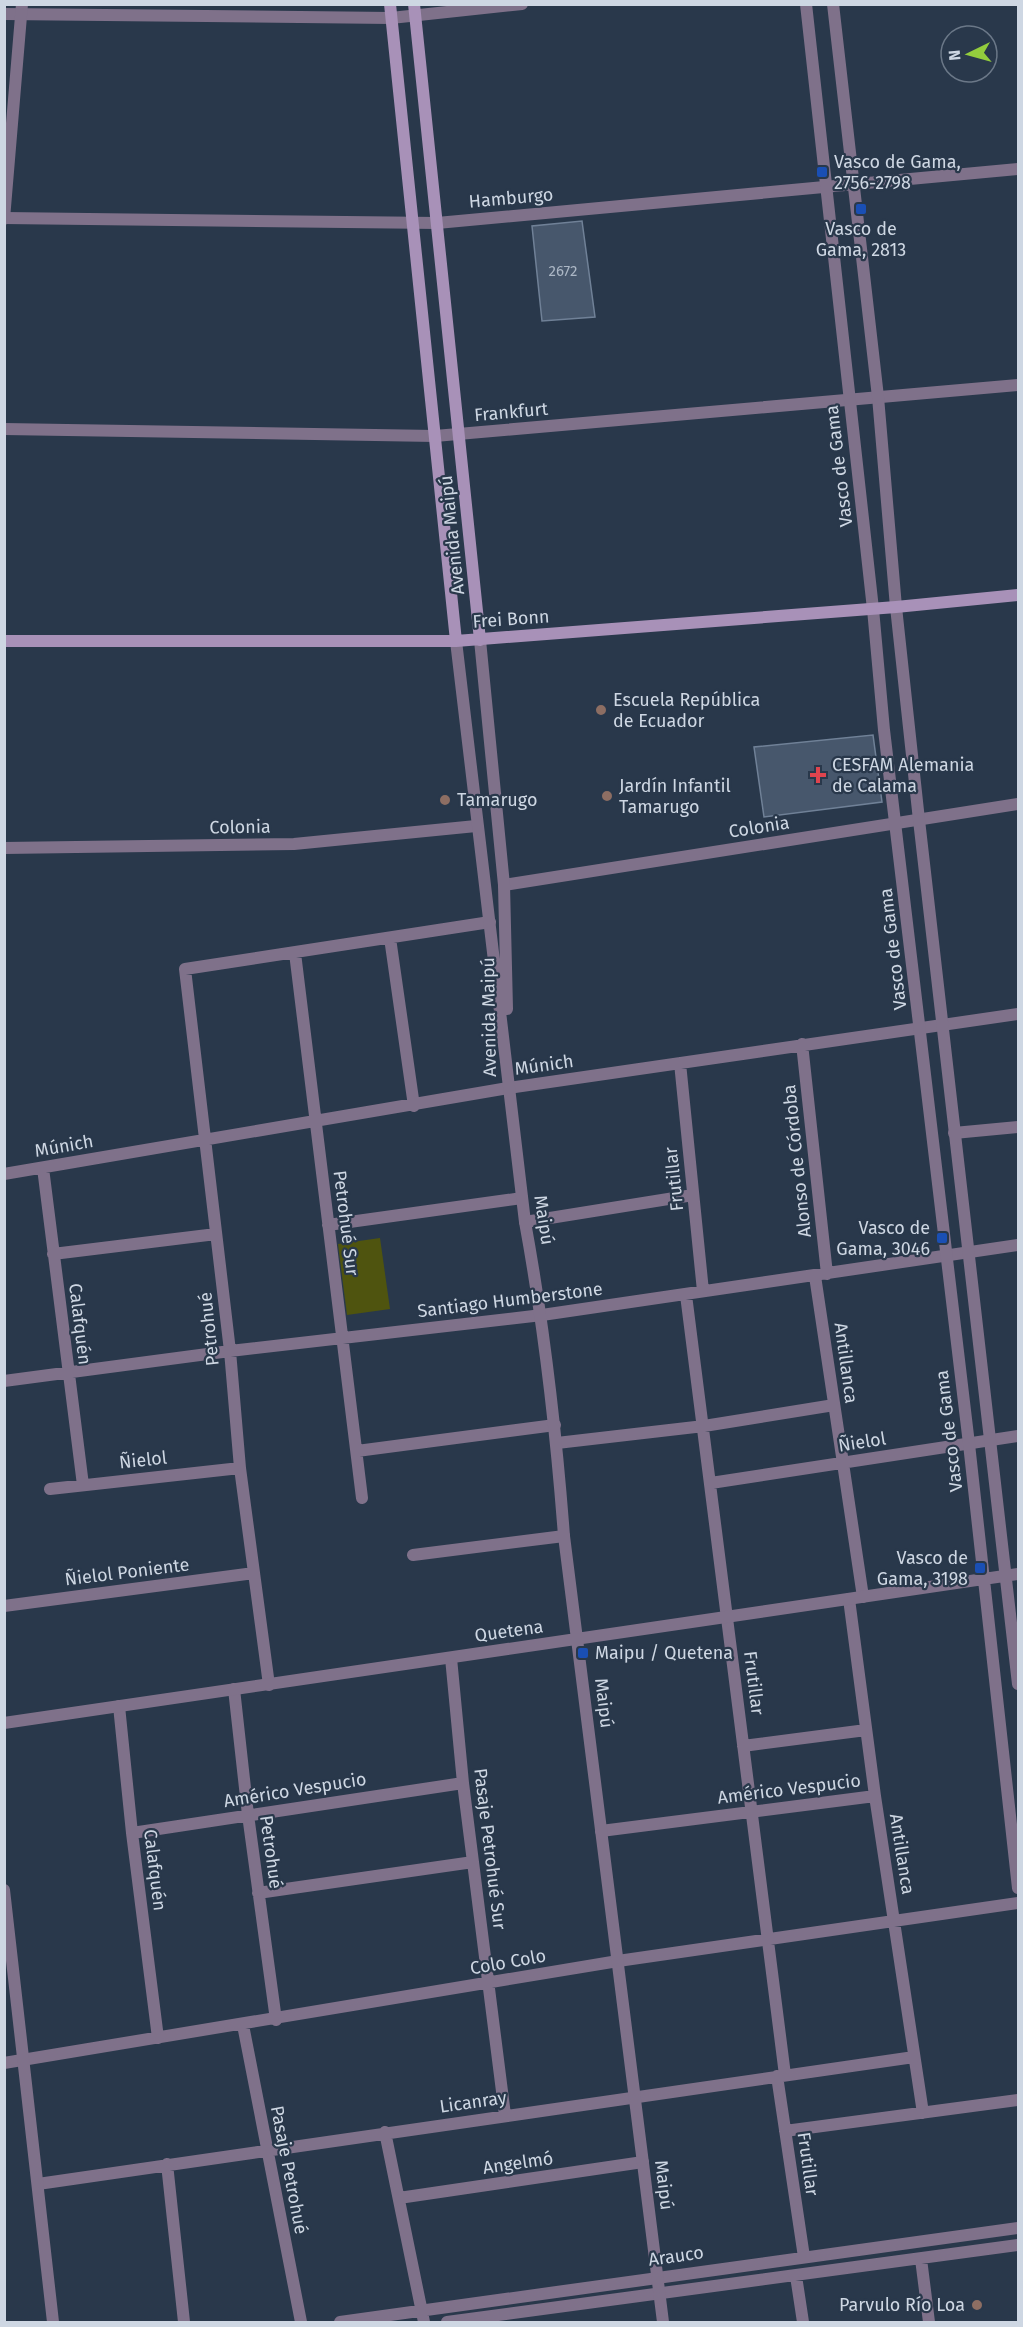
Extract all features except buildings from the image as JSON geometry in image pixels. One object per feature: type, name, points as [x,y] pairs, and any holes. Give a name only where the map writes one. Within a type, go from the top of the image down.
[{"type":"main road","name":"Avenida Maipú","points":[[390,4],[456,641]]},
{"type":"main road","name":"Avenida Maipú","points":[[415,10],[480,640]]},
{"type":"main road","name":"Frei Bonn","points":[[4,641],[480,640],[873,609],[1018,595]]},
{"type":"street","points":[[4,14],[22,9],[391,18],[415,10],[522,4]]},
{"type":"street","name":"Vasco de Gama","points":[[806,4],[828,186],[884,730],[897,823],[969,1444],[1018,1888]]},
{"type":"street","points":[[833,4],[878,397],[896,607],[954,1134],[970,1252],[990,1441],[1013,1575],[1018,1684]]},
{"type":"street","points":[[4,218],[22,9]]},
{"type":"street","name":"Hamburgo","points":[[4,218],[437,223],[1018,169]]},
{"type":"street","name":"Frankfurt","points":[[4,429],[460,435],[1018,385]]},
{"type":"street","name":"Avenida Maipú","points":[[480,640],[504,885],[508,1088]]},
{"type":"street","name":"Avenida Maipú","points":[[456,641],[508,1088]]},
{"type":"street","name":"Colonia","points":[[504,885],[1018,804]]},
{"type":"street","name":"Colonia","points":[[4,848],[294,844],[476,826]]},
{"type":"street","points":[[295,953],[490,922]]},
{"type":"street","points":[[390,938],[414,1106]]},
{"type":"street","name":"Petrohué","points":[[268,1685],[240,1468],[230,1351],[185,969],[295,953]]},
{"type":"street","name":"Petrohué Sur","points":[[295,953],[362,1498]]},
{"type":"street","name":"Múnich","points":[[4,1174],[414,1106],[508,1088],[1018,1014]]},
{"type":"street","name":"Alonso de Córdoba","points":[[802,1044],[821,1275]]},
{"type":"street","name":"Frutillar","points":[[680,1064],[703,1291]]},
{"type":"street","name":"Maipú","points":[[508,1088],[525,1222],[542,1315],[557,1443],[564,1536],[663,2322]]},
{"type":"street","points":[[954,1134],[1018,1126]]},
{"type":"street","name":"Calafquén","points":[[43,1168],[83,1485]]},
{"type":"street","points":[[525,1222],[693,1195]]},
{"type":"street","points":[[328,1225],[522,1198]]},
{"type":"street","points":[[53,1254],[216,1234]]},
{"type":"street","name":"Santiago Humberstone","points":[[4,1381],[230,1351],[542,1315],[1018,1245]]},
{"type":"street","name":"Antillanca","points":[[821,1275],[834,1405],[863,1597]]},
{"type":"street","name":"Frutillar","points":[[686,1294],[768,1939],[785,2131],[804,2257]]},
{"type":"street","points":[[557,1443],[704,1426],[834,1405]]},
{"type":"street","points":[[357,1451],[555,1425]]},
{"type":"street","name":"Ñielol","points":[[711,1483],[1018,1436]]},
{"type":"street","name":"Ñielol","points":[[50,1489],[240,1468]]},
{"type":"street","points":[[413,1555],[564,1536]]},
{"type":"street","name":"Ñielol Poniente","points":[[4,1606],[254,1573]]},
{"type":"street","name":"Quetena","points":[[4,1723],[1013,1575]]},
{"type":"street","name":"Antillanca","points":[[849,1599],[875,1796],[923,2113]]},
{"type":"street","name":"Pasaje Petrohué Sur","points":[[451,1658],[463,1783],[505,2115]]},
{"type":"street","name":"Petrohué","points":[[234,1689],[248,1815],[276,2019]]},
{"type":"street","name":"Calafquén","points":[[119,1706],[132,1833],[158,2038]]},
{"type":"street","points":[[743,1746],[866,1730]]},
{"type":"street","name":"Américo Vespucio","points":[[132,1833],[463,1783]]},
{"type":"street","name":"Américo Vespucio","points":[[601,1831],[875,1796]]},
{"type":"street","points":[[258,1893],[473,1862]]},
{"type":"street","points":[[4,1890],[54,2322]]},
{"type":"street","name":"Colo Colo","points":[[4,2063],[618,1961],[894,1923],[1018,1903]]},
{"type":"street","name":"Pasaje Petrohué","points":[[243,2025],[301,2322]]},
{"type":"street","name":"Licanray","points":[[38,2184],[914,2056]]},
{"type":"street","points":[[785,2131],[1018,2100]]},
{"type":"street","points":[[385,2132],[423,2317]]},
{"type":"street","name":"Angelmó","points":[[399,2198],[643,2162]]},
{"type":"street","points":[[166,2164],[184,2322]]},
{"type":"street","name":"Arauco","points":[[340,2322],[423,2317],[657,2277],[1018,2228]]},
{"type":"street","name":"Arauco","points":[[447,2322],[1018,2245]]},
{"type":"street","points":[[921,2259],[929,2322]]},
{"type":"street","points":[[796,2276],[803,2322]]},
{"type":"green space","points":[[380,1238],[390,1309],[347,1315],[338,1244]]},
{"type":"place","name":"Vasco de Gama, 2756-2798","points":[[822,172]]},
{"type":"place","name":"Vasco de Gama, 2813","points":[[861,209]]},
{"type":"place","name":"Escuela República de Ecuador","points":[[601,710]]},
{"type":"place","name":"CESFAM Alemania de Calama","points":[[818,775]]},
{"type":"place","name":"Jardín Infantil Tamarugo","points":[[607,796]]},
{"type":"place","name":"Tamarugo","points":[[445,800]]},
{"type":"place","name":"Vasco de Gama, 3046","points":[[942,1238]]},
{"type":"place","name":"Vasco de Gama, 3198","points":[[980,1568]]},
{"type":"place","name":"Maipu / Quetena","points":[[583,1653]]},
{"type":"place","name":"Parvulo Río Loa","points":[[977,2305]]}]
